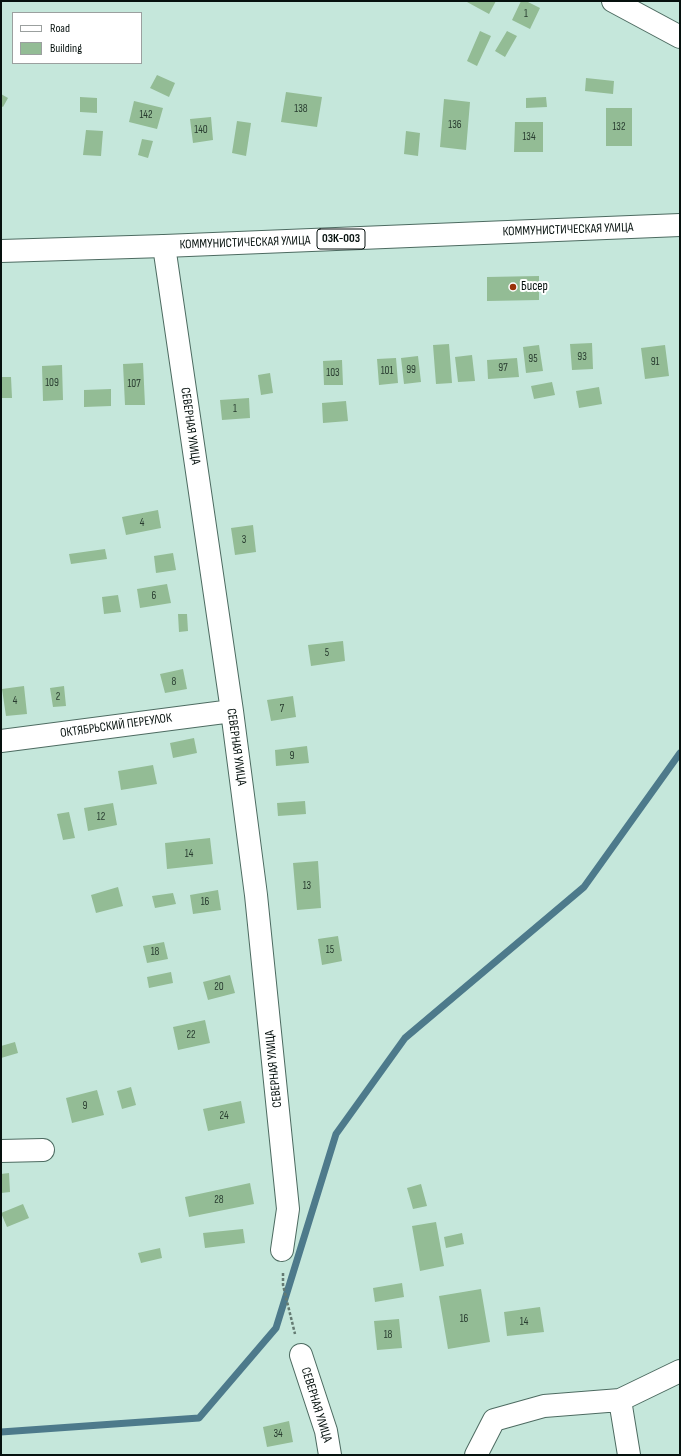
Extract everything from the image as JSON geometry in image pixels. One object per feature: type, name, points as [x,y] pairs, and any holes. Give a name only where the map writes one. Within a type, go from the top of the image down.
[{"type":"street","points":[[613,1],[680,37]]},
{"type":"street","name":"КОММУНИСТИЧЕСКАЯ УЛИЦА","points":[[1,251],[164,246],[680,225]]},
{"type":"street","name":"СЕВЕРНАЯ УЛИЦА","points":[[164,246],[232,711],[256,895],[288,1209],[282,1250]]},
{"type":"street","name":"ОКТЯБРЬСКИЙ ПЕРЕУЛОК","points":[[1,741],[232,711]]},
{"type":"street","points":[[1,1151],[43,1150]]},
{"type":"street","name":"СЕВЕРНАЯ УЛИЦА","points":[[301,1355],[326,1431],[330,1455]]},
{"type":"street","points":[[476,1455],[494,1420],[544,1406],[620,1400],[680,1371]]},
{"type":"street","points":[[620,1400],[629,1455]]},
{"type":"path","points":[[283,1285],[293,1330]]},
{"type":"building","points":[[496,1],[489,14],[467,2]]},
{"type":"building","points":[[521,1],[526,1],[540,8],[530,29],[512,20]]},
{"type":"building","points":[[480,31],[491,36],[477,66],[467,61]]},
{"type":"building","points":[[507,31],[517,36],[505,57],[495,51]]},
{"type":"building","points":[[157,75],[175,83],[169,97],[150,88]]},
{"type":"building","points":[[586,78],[614,81],[613,94],[585,91]]},
{"type":"building","points":[[286,92],[322,97],[317,127],[281,122]]},
{"type":"building","points":[[1,94],[8,98],[3,107],[1,106]]},
{"type":"building","points":[[80,97],[97,98],[97,113],[80,112]]},
{"type":"building","points":[[546,97],[547,107],[526,108],[526,98]]},
{"type":"building","points":[[444,99],[470,102],[466,150],[440,147]]},
{"type":"building","points":[[134,101],[163,108],[157,129],[129,122]]},
{"type":"building","points":[[606,108],[632,108],[632,146],[606,146]]},
{"type":"building","points":[[211,117],[213,140],[193,143],[190,119]]},
{"type":"building","points":[[237,121],[251,123],[246,156],[232,153]]},
{"type":"building","points":[[515,122],[543,122],[543,152],[514,152]]},
{"type":"building","points":[[86,130],[103,131],[101,156],[83,155]]},
{"type":"building","points":[[406,131],[420,133],[418,156],[404,154]]},
{"type":"building","points":[[142,139],[153,141],[148,158],[138,155]]},
{"type":"building","points":[[539,276],[539,300],[487,301],[487,277]]},
{"type":"building","points":[[592,343],[593,369],[572,370],[570,344]]},
{"type":"building","points":[[449,344],[452,383],[436,384],[433,345]]},
{"type":"building","points":[[539,345],[543,371],[526,373],[523,347]]},
{"type":"building","points":[[665,345],[669,376],[645,379],[641,348]]},
{"type":"building","points":[[472,355],[475,381],[458,382],[455,357]]},
{"type":"building","points":[[418,356],[421,382],[404,384],[401,358]]},
{"type":"building","points":[[396,358],[398,383],[379,385],[377,359]]},
{"type":"building","points":[[517,358],[519,377],[488,379],[487,360]]},
{"type":"building","points":[[342,360],[343,385],[324,385],[323,361]]},
{"type":"building","points":[[143,363],[145,405],[125,405],[123,364]]},
{"type":"building","points":[[62,365],[63,400],[43,401],[42,366]]},
{"type":"building","points":[[270,373],[273,393],[261,395],[258,375]]},
{"type":"building","points":[[1,377],[11,377],[12,398],[1,398]]},
{"type":"building","points":[[552,382],[555,395],[534,399],[531,386]]},
{"type":"building","points":[[599,387],[602,404],[579,408],[576,391]]},
{"type":"building","points":[[111,389],[111,406],[84,407],[84,390]]},
{"type":"building","points":[[249,398],[250,418],[222,420],[220,400]]},
{"type":"building","points":[[346,401],[348,421],[323,423],[322,403]]},
{"type":"building","points":[[158,510],[161,528],[126,535],[122,517]]},
{"type":"building","points":[[253,525],[256,552],[235,555],[231,528]]},
{"type":"building","points":[[105,549],[107,559],[71,564],[69,554]]},
{"type":"building","points":[[173,553],[176,570],[156,573],[154,556]]},
{"type":"building","points":[[167,584],[171,603],[140,608],[137,589]]},
{"type":"building","points":[[118,595],[121,612],[104,614],[102,597]]},
{"type":"building","points":[[178,614],[187,614],[188,631],[179,632]]},
{"type":"building","points":[[343,641],[345,661],[311,666],[308,645]]},
{"type":"building","points":[[183,669],[187,689],[165,693],[160,674]]},
{"type":"building","points":[[24,686],[27,714],[6,716],[2,689]]},
{"type":"building","points":[[64,686],[66,706],[53,707],[50,688]]},
{"type":"building","points":[[293,696],[296,717],[271,721],[267,700]]},
{"type":"building","points":[[194,738],[197,753],[173,758],[170,743]]},
{"type":"building","points":[[307,746],[309,763],[276,766],[275,750]]},
{"type":"building","points":[[153,765],[157,784],[121,790],[118,771]]},
{"type":"building","points":[[305,801],[306,814],[278,816],[277,803]]},
{"type":"building","points":[[113,803],[117,825],[88,831],[84,808]]},
{"type":"building","points":[[69,812],[75,838],[63,840],[57,814]]},
{"type":"building","points":[[210,838],[213,864],[167,869],[165,843]]},
{"type":"building","points":[[318,861],[321,908],[297,910],[293,863]]},
{"type":"building","points":[[118,887],[123,906],[96,913],[91,895]]},
{"type":"building","points":[[218,890],[221,910],[193,914],[190,895]]},
{"type":"building","points":[[173,893],[176,904],[155,908],[152,896]]},
{"type":"building","points":[[338,936],[342,961],[322,965],[318,939]]},
{"type":"building","points":[[164,942],[168,959],[147,963],[143,946]]},
{"type":"building","points":[[171,972],[173,983],[149,988],[147,977]]},
{"type":"building","points":[[230,975],[235,993],[208,1000],[203,982]]},
{"type":"building","points":[[205,1020],[210,1043],[178,1050],[173,1027]]},
{"type":"building","points":[[15,1042],[18,1053],[1,1058],[1,1046]]},
{"type":"building","points":[[131,1087],[136,1105],[122,1109],[117,1091]]},
{"type":"building","points":[[97,1090],[104,1115],[72,1123],[66,1098]]},
{"type":"building","points":[[241,1101],[245,1123],[208,1131],[203,1109]]},
{"type":"building","points":[[9,1173],[10,1192],[1,1193],[1,1174]]},
{"type":"building","points":[[250,1183],[254,1204],[189,1217],[185,1197]]},
{"type":"building","points":[[421,1184],[427,1206],[413,1209],[407,1188]]},
{"type":"building","points":[[23,1204],[29,1218],[7,1227],[1,1213]]},
{"type":"building","points":[[436,1222],[444,1266],[420,1271],[412,1226]]},
{"type":"building","points":[[243,1229],[245,1243],[205,1248],[203,1233]]},
{"type":"building","points":[[462,1233],[464,1244],[446,1248],[444,1237]]},
{"type":"building","points":[[160,1248],[162,1258],[141,1263],[138,1253]]},
{"type":"building","points":[[402,1283],[404,1297],[375,1302],[373,1288]]},
{"type":"building","points":[[481,1289],[490,1342],[448,1349],[439,1296]]},
{"type":"building","points":[[540,1307],[544,1332],[507,1336],[504,1312]]},
{"type":"building","points":[[399,1319],[402,1348],[377,1350],[374,1321]]},
{"type":"building","points":[[289,1421],[293,1442],[267,1447],[263,1427]]},
{"type":"waterway","points":[[1,1432],[199,1418],[276,1328],[336,1134],[405,1038],[584,887],[680,753]]},
{"type":"place","name":"Бисер","points":[[513,287]]}]
